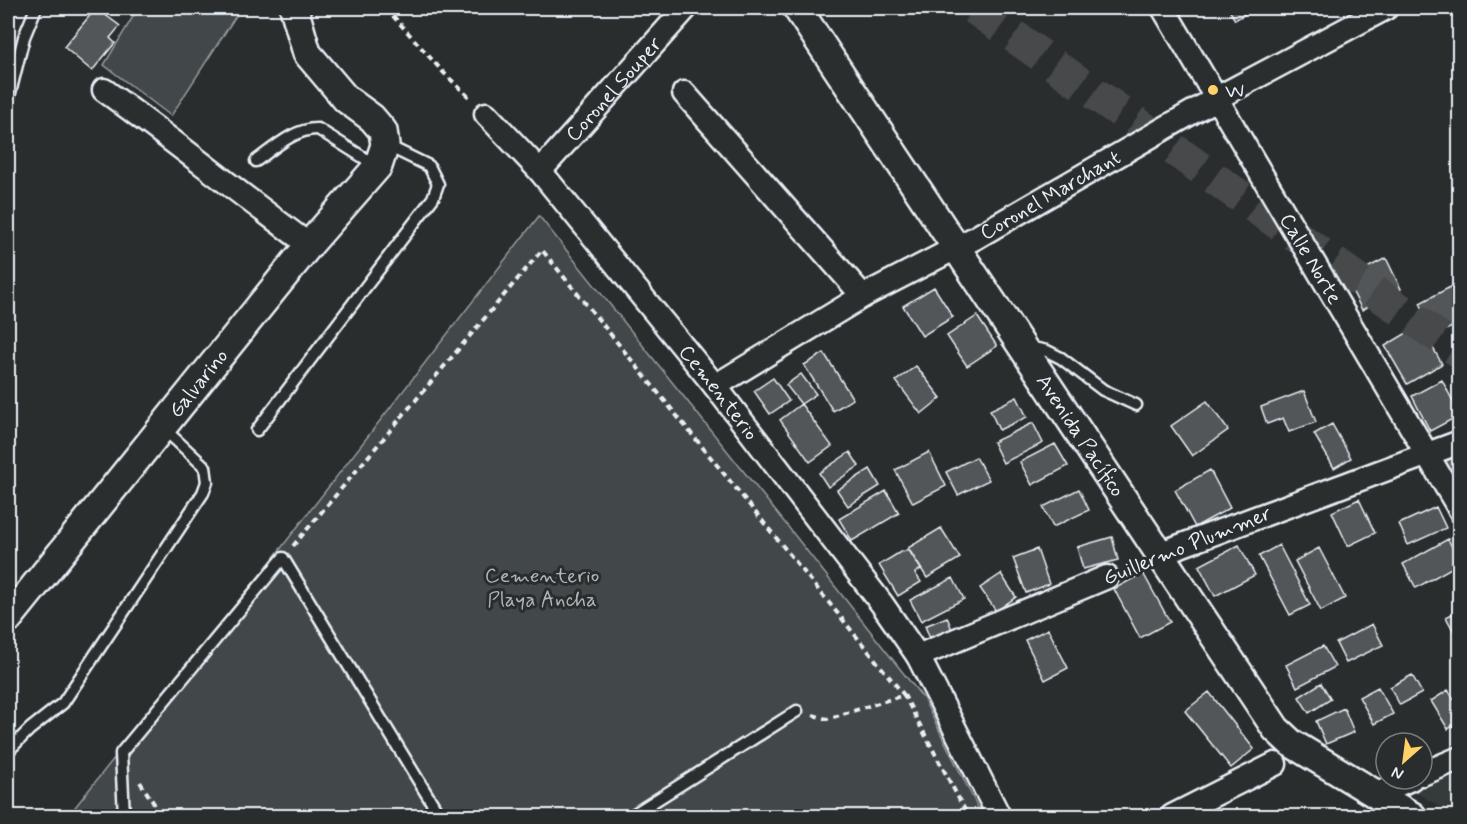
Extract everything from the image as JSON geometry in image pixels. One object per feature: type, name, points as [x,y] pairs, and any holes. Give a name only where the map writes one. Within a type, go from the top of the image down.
[{"type":"street","points":[[294,8],[307,53],[346,99],[372,118],[383,131],[382,155]]},
{"type":"street","name":"Coronel Souper","points":[[540,171],[686,8]]},
{"type":"street","name":"Avenida Pacífico","points":[[797,8],[1276,729],[1291,743],[1412,816]]},
{"type":"street","name":"Calle Norte","points":[[1163,8],[1460,510]]},
{"type":"street","name":"Coronel Marchant","points":[[715,386],[863,297],[956,247],[1217,98],[1386,8]]},
{"type":"street","points":[[104,90],[175,141],[236,192],[309,245]]},
{"type":"street","points":[[684,93],[863,297]]},
{"type":"street","name":"Cementerio","points":[[486,114],[540,171],[715,386],[882,604],[918,656],[999,816]]},
{"type":"street","name":"Galvarino","points":[[8,619],[382,155]]},
{"type":"street","name":"Guillermo Plummer","points":[[1161,553],[1460,442]]},
{"type":"street","name":"Guillermo Plummer","points":[[918,656],[1107,577]]},
{"type":"street","points":[[1434,769],[1460,759]]},
{"type":"street","points":[[1172,816],[1275,764]]},
{"type":"street","points":[[1374,795],[1383,791]]},
{"type":"lane","points":[[8,101],[24,37],[36,8]]},
{"type":"lane","points":[[256,161],[291,136],[308,129],[318,129],[382,155],[429,166],[438,183],[433,198],[256,430]]},
{"type":"lane","points":[[1022,345],[1047,351],[1061,358],[1103,390],[1136,405]]},
{"type":"lane","points":[[8,751],[30,729],[63,703],[203,494],[207,482],[205,467],[163,428]]},
{"type":"lane","points":[[124,816],[121,753],[283,558],[440,816]]},
{"type":"lane","points":[[631,816],[797,711]]},
{"type":"path","points":[[386,8],[443,72],[486,114]]},
{"type":"path","points":[[283,558],[542,250],[904,695],[968,816]]},
{"type":"path","points":[[797,711],[827,719],[904,695]]},
{"type":"path","points":[[121,753],[162,816]]},
{"type":"shaded area","points":[[1459,768],[1459,816],[1413,791],[1434,791],[1434,779]]},
{"type":"green space","points":[[130,8],[241,8],[171,116],[104,65],[134,15]]},
{"type":"green space","name":"Cementerio Playa Ancha","points":[[539,216],[923,698],[982,816],[68,816],[257,579]]},
{"type":"building","points":[[96,8],[120,26],[110,38],[115,43],[92,71],[64,47]]},
{"type":"building","points":[[1228,8],[1255,8],[1235,20]]},
{"type":"building","points":[[1386,258],[1401,289],[1362,310],[1346,279]]},
{"type":"building","points":[[1456,284],[1460,290],[1460,323],[1436,335],[1420,303]]},
{"type":"building","points":[[934,287],[953,317],[922,336],[903,306]]},
{"type":"building","points":[[977,316],[997,346],[967,366],[947,336]]},
{"type":"building","points":[[1420,325],[1442,364],[1407,384],[1385,346]]},
{"type":"building","points":[[824,353],[853,399],[833,411],[804,365]]},
{"type":"building","points":[[916,366],[941,398],[921,414],[896,381]]},
{"type":"building","points":[[801,374],[816,394],[801,404],[786,385]]},
{"type":"building","points":[[773,378],[789,401],[770,414],[754,391]]},
{"type":"building","points":[[1442,380],[1460,415],[1430,431],[1412,396]]},
{"type":"building","points":[[1304,391],[1316,422],[1289,432],[1283,418],[1267,424],[1261,407]]},
{"type":"building","points":[[1017,397],[1027,417],[999,430],[990,410]]},
{"type":"building","points":[[1207,401],[1228,430],[1192,456],[1171,426]]},
{"type":"building","points":[[801,404],[832,446],[810,462],[780,420]]},
{"type":"building","points":[[1033,423],[1043,443],[1003,463],[993,442]]},
{"type":"building","points":[[1332,424],[1351,458],[1334,468],[1314,434]]},
{"type":"building","points":[[1055,444],[1068,466],[1032,485],[1020,462]]},
{"type":"building","points":[[850,452],[859,466],[828,487],[819,473]]},
{"type":"building","points":[[929,452],[946,486],[913,503],[895,470]]},
{"type":"building","points":[[1460,454],[1460,489],[1443,462]]},
{"type":"building","points":[[976,457],[989,480],[958,495],[946,472]]},
{"type":"building","points":[[870,469],[880,486],[848,506],[837,490]]},
{"type":"building","points":[[1210,470],[1230,508],[1195,527],[1175,490]]},
{"type":"building","points":[[1079,489],[1089,510],[1053,527],[1043,507]]},
{"type":"building","points":[[886,491],[899,513],[852,541],[839,519]]},
{"type":"building","points":[[1359,499],[1375,533],[1348,546],[1332,512]]},
{"type":"building","points":[[1436,507],[1446,528],[1408,545],[1399,524]]},
{"type":"building","points":[[941,528],[960,558],[927,578],[908,548]]},
{"type":"building","points":[[1112,537],[1118,560],[1083,569],[1077,547]]},
{"type":"building","points":[[1448,539],[1460,563],[1416,588],[1403,564]]},
{"type":"building","points":[[1239,545],[1255,575],[1215,596],[1199,566]]},
{"type":"building","points":[[1279,545],[1310,605],[1290,615],[1259,556]]},
{"type":"building","points":[[1319,548],[1345,598],[1321,611],[1295,561]]},
{"type":"building","points":[[908,549],[921,569],[915,573],[921,582],[898,596],[879,565]]},
{"type":"building","points":[[1037,549],[1049,584],[1026,593],[1013,558]]},
{"type":"building","points":[[1143,573],[1170,622],[1140,638],[1114,589]]},
{"type":"building","points":[[1001,574],[1016,597],[996,611],[980,588]]},
{"type":"building","points":[[953,578],[964,599],[921,621],[910,600]]},
{"type":"building","points":[[1460,610],[1460,643],[1446,617]]},
{"type":"building","points":[[947,617],[953,632],[931,641],[925,626]]},
{"type":"building","points":[[1372,624],[1383,645],[1346,663],[1336,643]]},
{"type":"building","points":[[1048,629],[1068,668],[1045,680],[1025,640]]},
{"type":"building","points":[[1323,646],[1335,667],[1297,687],[1286,665]]},
{"type":"building","points":[[1412,675],[1422,693],[1400,705],[1390,687]]},
{"type":"building","points":[[1321,683],[1331,699],[1309,713],[1299,697]]},
{"type":"building","points":[[1378,687],[1393,714],[1374,724],[1359,697]]},
{"type":"building","points":[[1448,690],[1460,708],[1460,722],[1448,729],[1431,701]]},
{"type":"building","points":[[1209,692],[1254,749],[1231,768],[1185,711]]},
{"type":"building","points":[[1344,708],[1354,732],[1326,744],[1316,721]]},
{"type":"tunnel","points":[[974,8],[1460,352]]},
{"type":"place","name":"W","points":[[1213,90]]}]
